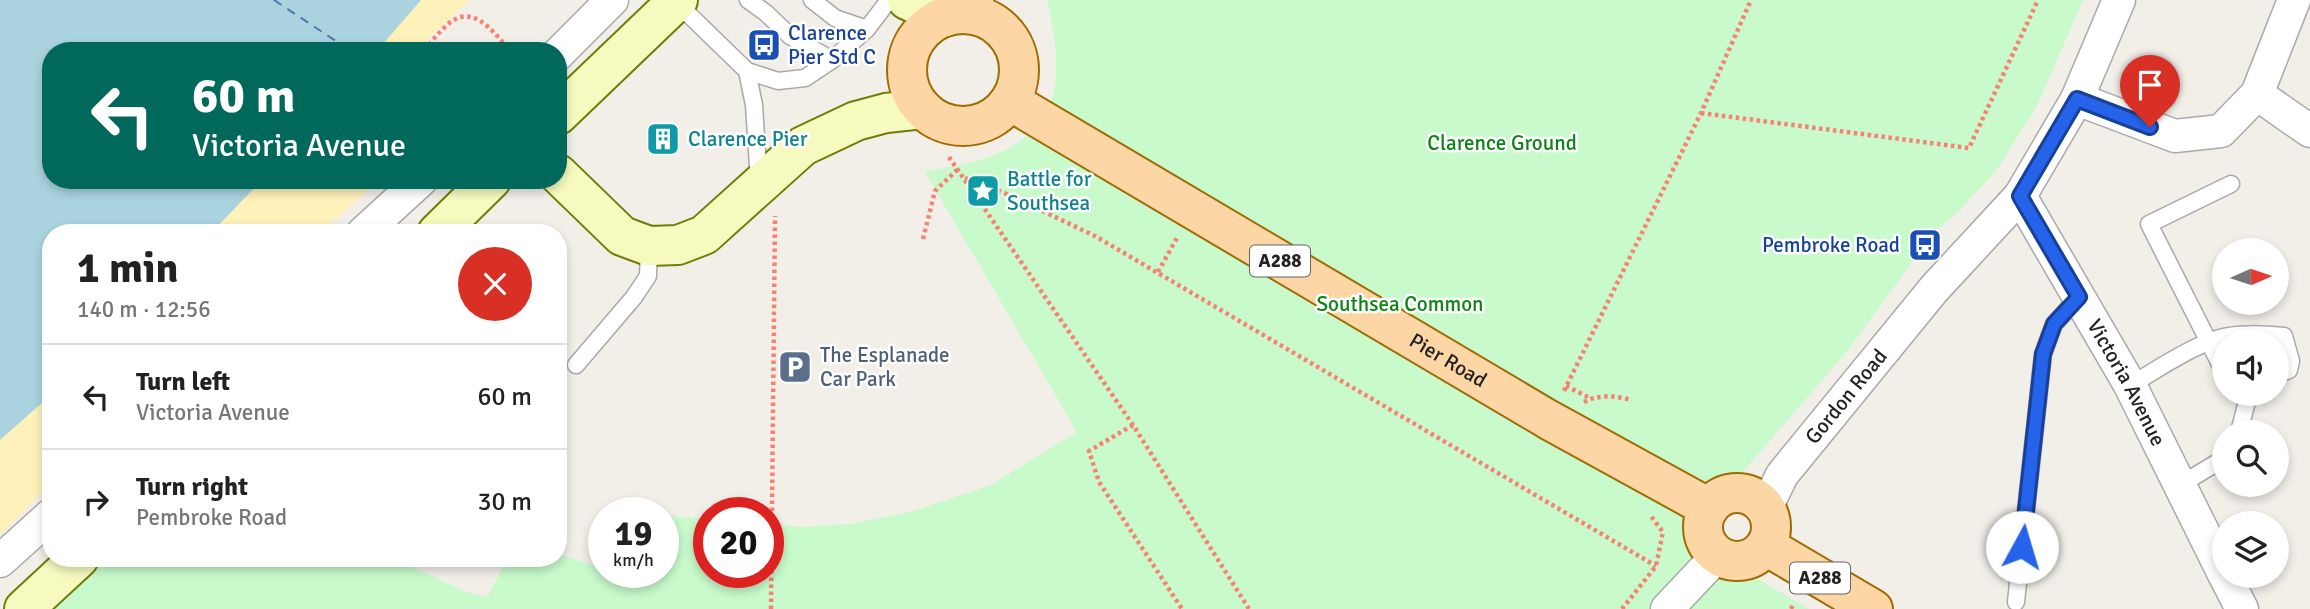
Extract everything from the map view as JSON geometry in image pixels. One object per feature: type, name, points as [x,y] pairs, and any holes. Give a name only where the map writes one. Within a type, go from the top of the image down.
[{"type":"main road","points":[[970,11],[995,24],[1007,36],[1016,51],[1019,68],[1017,85],[1010,101],[998,114],[984,122],[968,126],[951,125],[936,119],[923,109],[912,93],[907,75],[909,57],[916,40],[929,26],[970,11]]},
{"type":"main road","name":"Pier Road","points":[[1010,101],[1549,420],[1709,508]]},
{"type":"main road","points":[[1718,555],[1708,546],[1703,534],[1703,520],[1718,498],[1730,493],[1744,493],[1756,498],[1766,508]]},
{"type":"main road","name":"A288","points":[[1718,555],[1731,561],[1744,561],[1766,546],[1771,534],[1771,520],[1766,508]]},
{"type":"main road","name":"A288","points":[[1766,546],[1874,609]]},
{"type":"street","points":[[567,45],[612,0]]},
{"type":"street","points":[[907,0],[970,11]]},
{"type":"street","points":[[2020,196],[2077,99],[2119,0]]},
{"type":"street","points":[[2077,99],[2175,136],[2221,131],[2257,94],[2294,0]]},
{"type":"street","points":[[567,106],[677,1]]},
{"type":"street","points":[[2257,94],[2310,131]]},
{"type":"street","points":[[567,183],[621,236],[649,246],[678,245],[767,200],[803,146],[856,121],[886,113],[923,109]]},
{"type":"street","points":[[373,224],[411,189]]},
{"type":"street","points":[[446,224],[482,189]]},
{"type":"street","name":"Gordon Road","points":[[1766,508],[1782,474],[1934,289],[2020,196]]},
{"type":"street","name":"Victoria Avenue","points":[[2020,196],[2130,385],[2212,549]]},
{"type":"street","points":[[0,561],[42,523]]},
{"type":"street","points":[[1667,609],[1718,555]]},
{"type":"street","points":[[24,609],[69,567]]},
{"type":"street","name":"Victoria Avenue","points":[[2232,588],[2242,609]]},
{"type":"lane","points":[[748,0],[790,36],[832,60]]},
{"type":"lane","points":[[813,0],[835,18],[867,29]]},
{"type":"lane","points":[[677,1],[747,71],[778,81],[805,78],[832,60],[867,29],[889,0]]},
{"type":"lane","points":[[747,71],[767,200]]},
{"type":"lane","points":[[2212,348],[2149,224],[2231,184]]},
{"type":"lane","points":[[576,365],[634,297],[648,276],[649,246]]},
{"type":"lane","points":[[2016,602],[2043,354],[2054,324],[2079,297]]},
{"type":"lane","points":[[2130,385],[2212,341]]},
{"type":"lane","points":[[2242,406],[2244,410]]},
{"type":"lane","points":[[2242,420],[2245,406]]},
{"type":"lane","points":[[2180,485],[2212,466]]},
{"type":"path","points":[[1591,398],[1566,386],[1701,113],[1751,0]]},
{"type":"path","points":[[1701,113],[1969,148],[2038,0]]},
{"type":"path","points":[[432,42],[453,19],[461,15],[481,18],[503,42]]},
{"type":"path","points":[[949,157],[1133,425],[1249,609]]},
{"type":"path","points":[[923,239],[935,191],[958,169]]},
{"type":"path","points":[[965,178],[1007,194],[1095,236],[1656,566]]},
{"type":"path","points":[[767,200],[771,609]]},
{"type":"path","points":[[1158,272],[1180,233]]},
{"type":"path","points":[[1581,403],[1591,398],[1614,396],[1632,400]]},
{"type":"path","points":[[1133,425],[1089,451],[1099,482],[1182,609]]},
{"type":"path","points":[[1622,609],[1656,566],[1663,532],[1645,510]]},
{"type":"sand","points":[[339,0],[470,0],[426,40],[428,42],[300,42]]},
{"type":"sand","points":[[171,189],[369,189],[330,224],[142,224]]},
{"type":"sand","points":[[42,340],[42,492],[0,535],[0,385]]},
{"type":"green space","name":"Southsea Common","points":[[1047,0],[2083,0],[2037,106],[1996,171],[1959,211],[1934,232],[1849,349],[1687,537],[1809,609],[53,609],[99,567],[412,567],[464,591],[487,597],[503,567],[567,567],[567,557],[588,564],[588,588],[679,588],[679,517],[693,518],[693,588],[784,588],[784,525],[851,524],[914,511],[991,485],[1077,432],[925,172],[989,157],[1029,135],[1051,102],[1056,63]]},
{"type":"water","points":[[0,0],[421,0],[385,42],[42,42],[42,189],[253,189],[220,224],[42,224],[42,403],[0,440]]},
{"type":"ferry route","points":[[274,0],[337,42]]},
{"type":"place","name":"Clarence Pier Std C","points":[[764,45]]},
{"type":"place","name":"Clarence Pier","points":[[663,139]]},
{"type":"place","name":"Battle for Southsea","points":[[983,191]]},
{"type":"place","name":"Pembroke Road","points":[[1925,245]]},
{"type":"place","name":"The Esplanade Car Park","points":[[795,367]]},
{"type":"route","points":[[2022,547],[2043,354],[2054,324],[2079,297],[2020,196],[2077,99],[2150,127]]},
{"type":"park label","name":"Clarence Ground","points":[[1502,143]]}]
